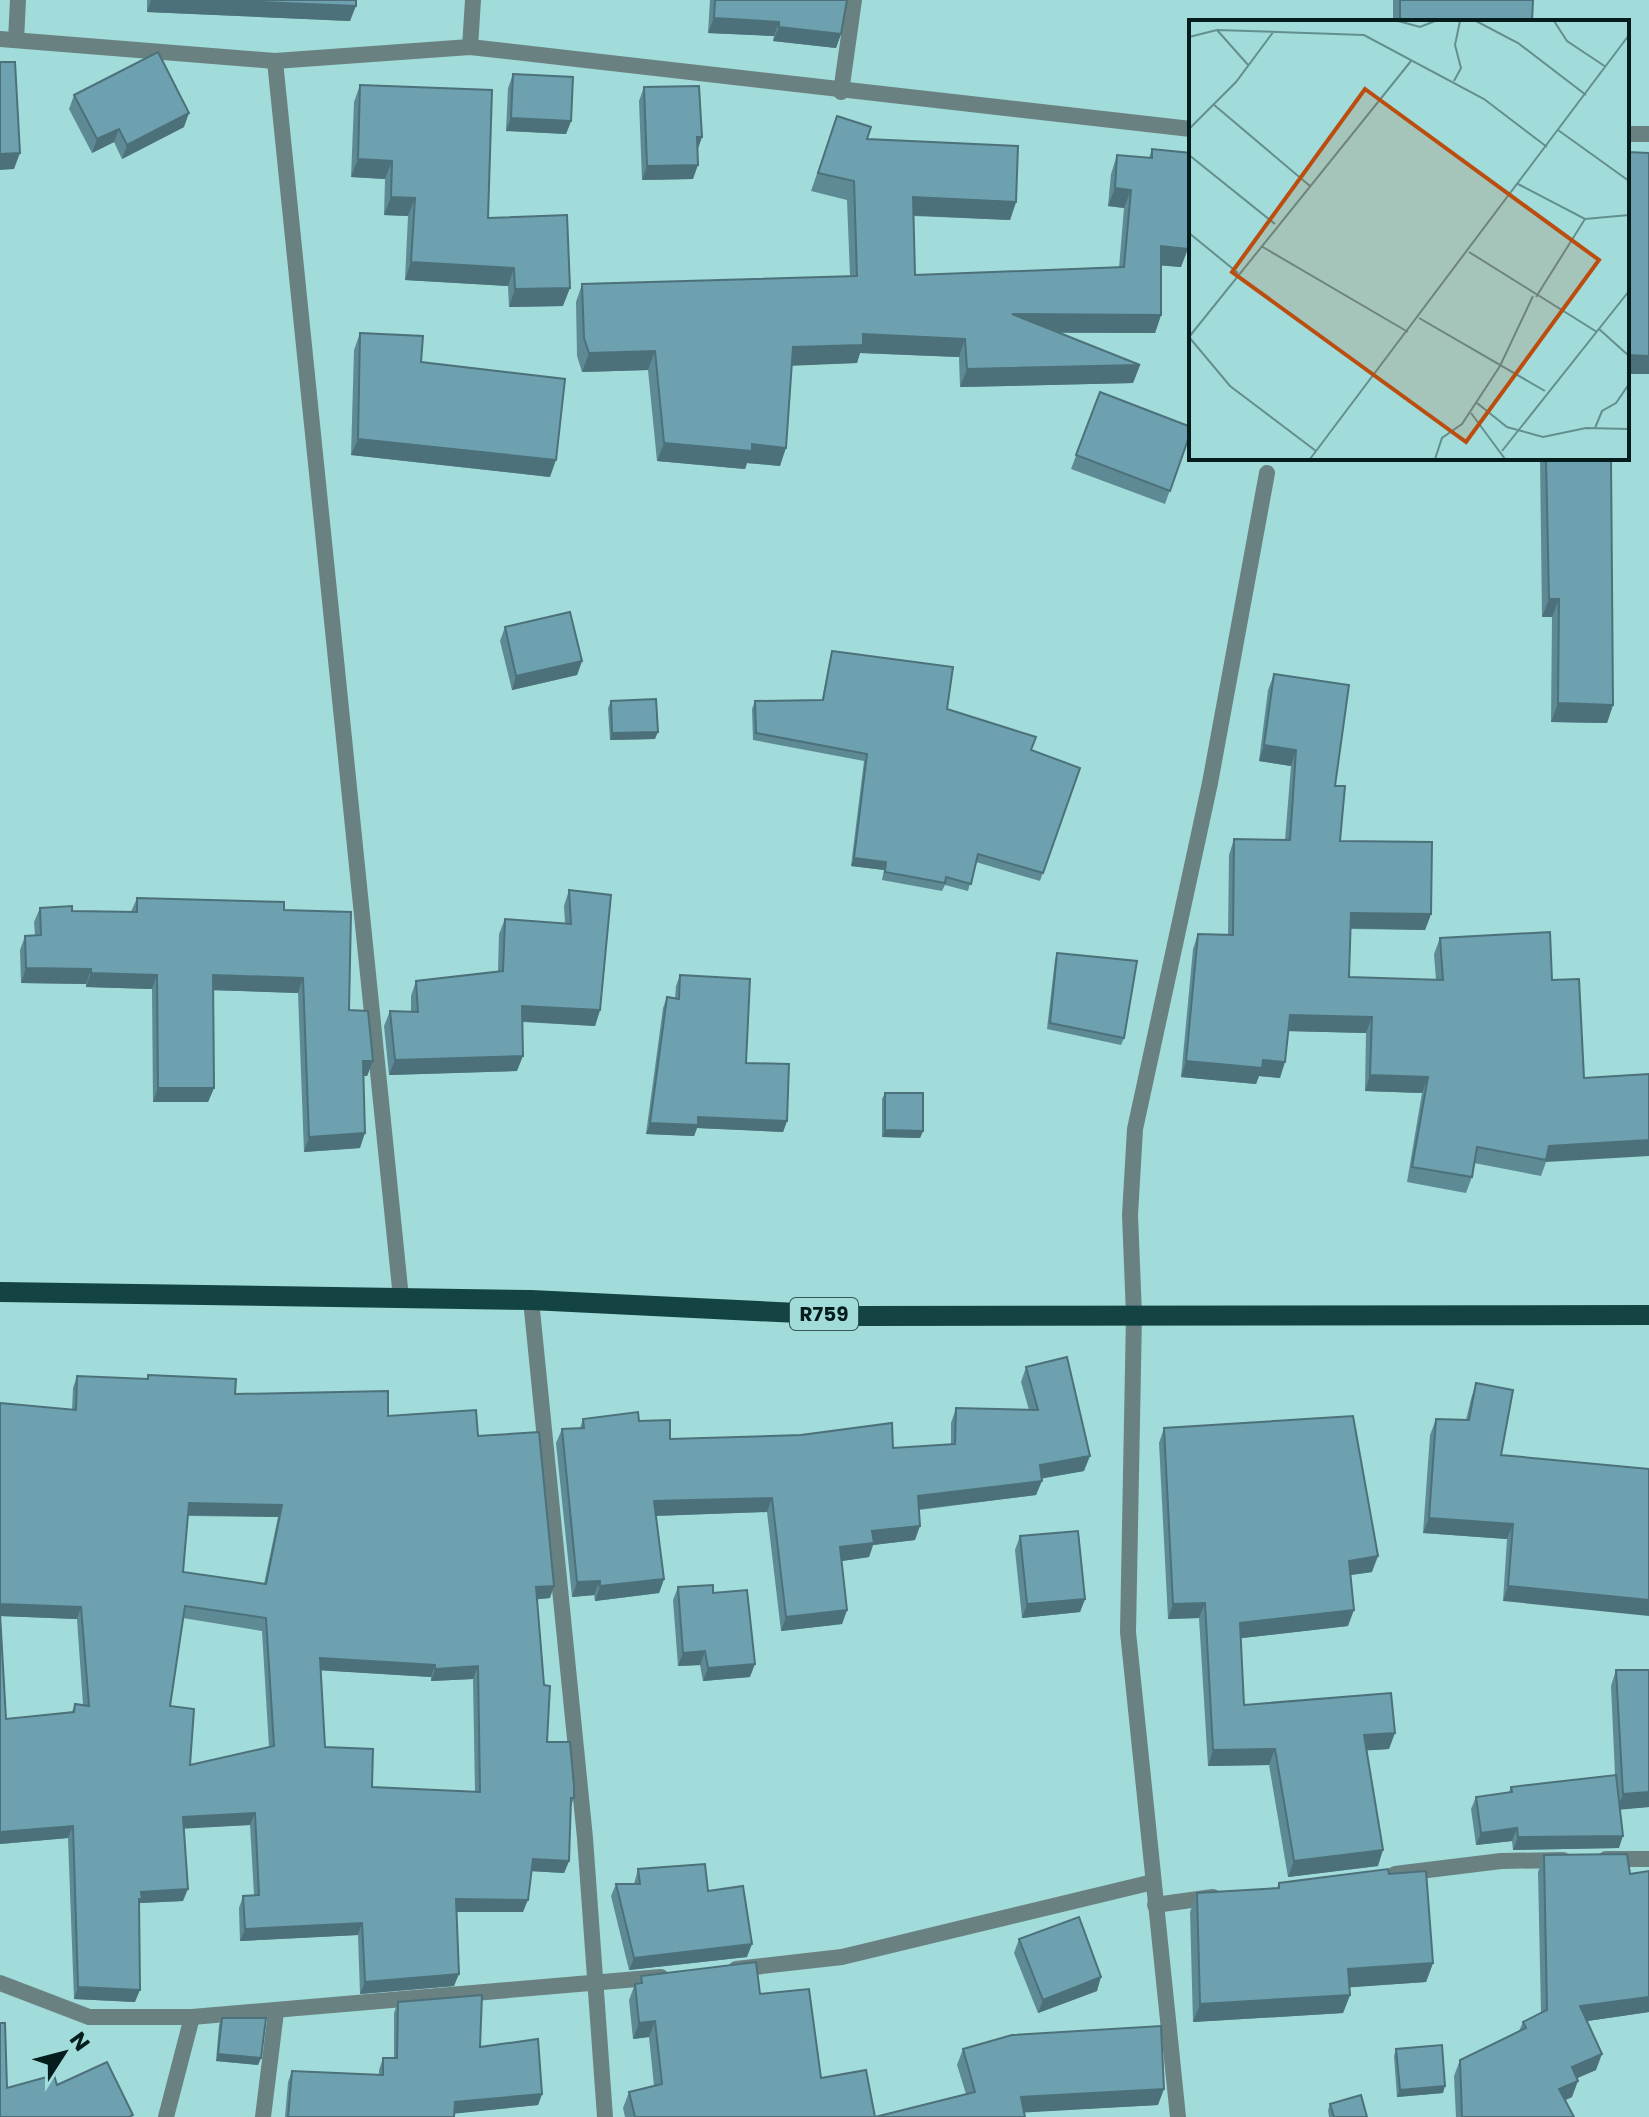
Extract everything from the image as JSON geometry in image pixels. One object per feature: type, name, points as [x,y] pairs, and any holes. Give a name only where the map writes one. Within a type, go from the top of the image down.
[{"type":"main road","name":"R759","points":[[0,1292],[531,1300],[859,1316],[1649,1315]]},
{"type":"street","points":[[18,0],[8,40],[275,61],[470,47],[841,92],[1189,129]]},
{"type":"street","points":[[470,47],[473,0]]},
{"type":"street","points":[[841,92],[854,0]]},
{"type":"street","points":[[275,61],[401,1298]]},
{"type":"street","points":[[1178,2117],[1128,1632],[1134,1315],[1130,1215],[1135,1129],[1210,783],[1267,473]]},
{"type":"street","points":[[531,1300],[585,1838],[605,2117]]},
{"type":"street","points":[[1376,1877],[1501,1861],[1649,1859]]},
{"type":"street","points":[[718,1971],[842,1957],[1153,1882]]},
{"type":"street","points":[[1155,1905],[1234,1895]]},
{"type":"street","points":[[0,1983],[89,2017],[192,2017],[595,1985],[672,1976]]},
{"type":"street","points":[[263,2117],[276,2012]]},
{"type":"street","points":[[166,2117],[192,2017]]},
{"type":"building","points":[[214,0],[356,0],[356,6]]},
{"type":"building","points":[[715,0],[847,0],[841,34],[779,27],[779,22],[714,18]]},
{"type":"building","points":[[1400,0],[1533,0],[1532,20],[1400,20]]},
{"type":"building","points":[[158,52],[189,113],[127,145],[119,129],[97,139],[74,95]]},
{"type":"building","points":[[0,62],[15,62],[20,153],[0,154]]},
{"type":"building","points":[[513,74],[573,77],[571,121],[511,118]]},
{"type":"building","points":[[360,85],[492,90],[488,218],[567,215],[570,288],[515,289],[514,268],[411,262],[415,198],[391,197],[392,161],[358,159]]},
{"type":"building","points":[[699,86],[702,137],[697,137],[698,165],[647,166],[644,87]]},
{"type":"building","points":[[837,116],[871,127],[867,139],[1018,146],[1016,202],[913,197],[915,275],[1124,267],[1131,190],[1115,188],[1117,155],[1152,158],[1152,149],[1189,153],[1188,249],[1161,246],[1161,315],[1012,314],[1140,365],[967,369],[965,339],[863,334],[863,345],[793,347],[786,448],[752,444],[752,451],[664,443],[655,351],[589,353],[584,338],[582,284],[857,276],[854,181],[818,173]]},
{"type":"building","points":[[1629,152],[1649,153],[1649,356],[1629,355]]},
{"type":"building","points":[[360,333],[423,336],[421,362],[565,379],[556,460],[358,439]]},
{"type":"building","points":[[1100,392],[1189,426],[1189,437],[1170,491],[1076,455]]},
{"type":"building","points":[[1546,460],[1611,460],[1613,705],[1558,703],[1559,599],[1549,599]]},
{"type":"building","points":[[570,612],[582,661],[516,676],[505,627]]},
{"type":"building","points":[[832,651],[953,667],[947,709],[1036,737],[1031,750],[1080,768],[1043,873],[978,854],[971,884],[946,877],[945,883],[885,872],[886,862],[854,858],[867,754],[756,733],[755,701],[823,700]]},
{"type":"building","points":[[1274,674],[1349,685],[1335,786],[1345,786],[1340,841],[1432,842],[1431,914],[1351,913],[1349,977],[1443,980],[1440,938],[1550,932],[1552,980],[1579,979],[1584,1078],[1649,1074],[1649,1140],[1549,1146],[1546,1160],[1477,1147],[1472,1177],[1412,1167],[1428,1077],[1370,1075],[1372,1017],[1290,1015],[1285,1062],[1263,1060],[1262,1068],[1186,1061],[1198,934],[1233,935],[1234,839],[1290,840],[1296,750],[1264,745]]},
{"type":"building","points":[[656,699],[658,732],[612,733],[611,701]]},
{"type":"building","points":[[569,890],[611,895],[600,1010],[522,1006],[523,1056],[395,1060],[390,1011],[418,1012],[416,981],[503,971],[505,919],[571,924]]},
{"type":"building","points":[[137,898],[284,902],[284,910],[351,912],[349,1010],[368,1011],[373,1061],[363,1061],[365,1133],[309,1137],[303,978],[213,975],[214,1088],[158,1088],[157,975],[91,973],[91,969],[26,968],[25,936],[41,935],[40,908],[72,906],[72,911],[137,912]]},
{"type":"building","points":[[1057,953],[1137,961],[1124,1038],[1050,1023]]},
{"type":"building","points":[[680,975],[750,979],[746,1063],[789,1064],[787,1121],[698,1117],[698,1125],[650,1123],[667,997],[679,999]]},
{"type":"building","points":[[885,1093],[923,1093],[923,1131],[885,1130]]},
{"type":"building","points":[[1067,1357],[1090,1456],[1040,1465],[1042,1481],[918,1496],[920,1526],[872,1531],[874,1543],[840,1547],[847,1610],[786,1617],[772,1498],[654,1501],[664,1579],[600,1586],[600,1581],[577,1582],[562,1429],[584,1428],[583,1419],[638,1412],[639,1421],[670,1420],[670,1439],[801,1435],[892,1423],[893,1448],[955,1444],[956,1408],[1038,1410],[1026,1367]]},
{"type":"building","points":[[148,1375],[236,1379],[235,1394],[388,1391],[388,1416],[476,1410],[478,1436],[539,1432],[554,1586],[536,1587],[544,1685],[550,1686],[547,1742],[570,1742],[574,1798],[571,1798],[569,1861],[533,1859],[528,1900],[456,1899],[459,1974],[365,1982],[362,1923],[245,1929],[243,1896],[259,1895],[255,1813],[183,1817],[188,1889],[141,1892],[142,1899],[139,1899],[140,1990],[78,1987],[73,1826],[0,1832],[0,1614],[6,1719],[74,1712],[75,1704],[89,1706],[81,1607],[0,1604],[0,1403],[76,1410],[77,1376],[148,1379]],"holes":[[[189,1503],[282,1505],[266,1584],[183,1572]],[[185,1606],[266,1618],[274,1746],[190,1765],[194,1709],[170,1706]],[[320,1658],[435,1665],[435,1669],[478,1666],[480,1792],[372,1787],[373,1749],[325,1747]]]},
{"type":"building","points":[[1476,1383],[1513,1390],[1501,1455],[1649,1469],[1649,1600],[1508,1586],[1513,1524],[1429,1518],[1436,1419],[1469,1420]]},
{"type":"building","points":[[1353,1416],[1378,1556],[1349,1561],[1354,1610],[1240,1623],[1244,1705],[1391,1693],[1395,1733],[1364,1735],[1383,1850],[1294,1861],[1275,1749],[1213,1750],[1205,1603],[1173,1604],[1164,1428]]},
{"type":"building","points":[[1078,1531],[1085,1599],[1027,1604],[1020,1536]]},
{"type":"building","points":[[713,1585],[713,1593],[747,1590],[755,1664],[708,1668],[705,1651],[683,1653],[678,1587]]},
{"type":"building","points":[[1616,1670],[1649,1670],[1649,1792],[1623,1794]]},
{"type":"building","points":[[1616,1775],[1623,1836],[1518,1837],[1517,1828],[1481,1833],[1476,1797],[1512,1792],[1511,1787]]},
{"type":"building","points":[[1627,1854],[1630,1874],[1649,1871],[1649,1997],[1580,2006],[1602,2054],[1572,2067],[1578,2081],[1559,2089],[1574,2117],[1462,2117],[1460,2060],[1526,2028],[1523,2022],[1547,2010],[1544,1855]]},
{"type":"building","points":[[705,1864],[708,1891],[743,1886],[752,1944],[634,1958],[616,1884],[640,1884],[638,1869]]},
{"type":"building","points":[[1388,1869],[1389,1874],[1426,1871],[1433,1963],[1348,1969],[1350,1995],[1200,2004],[1197,1893],[1279,1888],[1279,1883]]},
{"type":"building","points":[[1079,1917],[1101,1977],[1043,2000],[1019,1939]]},
{"type":"building","points":[[756,1962],[760,1994],[809,1989],[821,2078],[866,2070],[875,2117],[635,2117],[629,2092],[662,2084],[655,2021],[639,2023],[635,1984],[642,1983],[641,1976]]},
{"type":"building","points":[[482,1995],[480,2047],[538,2039],[542,2094],[455,2102],[454,2117],[288,2117],[292,2071],[383,2075],[383,2058],[397,2058],[398,2002]]},
{"type":"building","points":[[222,2018],[266,2018],[261,2058],[218,2054]]},
{"type":"building","points":[[0,2023],[5,2023],[7,2088],[54,2075],[57,2085],[107,2062],[133,2115],[0,2117]]},
{"type":"building","points":[[1161,2026],[1164,2089],[1021,2097],[1025,2117],[875,2117],[975,2092],[963,2049],[1012,2035]]},
{"type":"building","points":[[1442,2045],[1445,2086],[1400,2090],[1396,2049]]},
{"type":"building","points":[[1361,2095],[1367,2117],[1334,2117],[1330,2104]]}]
